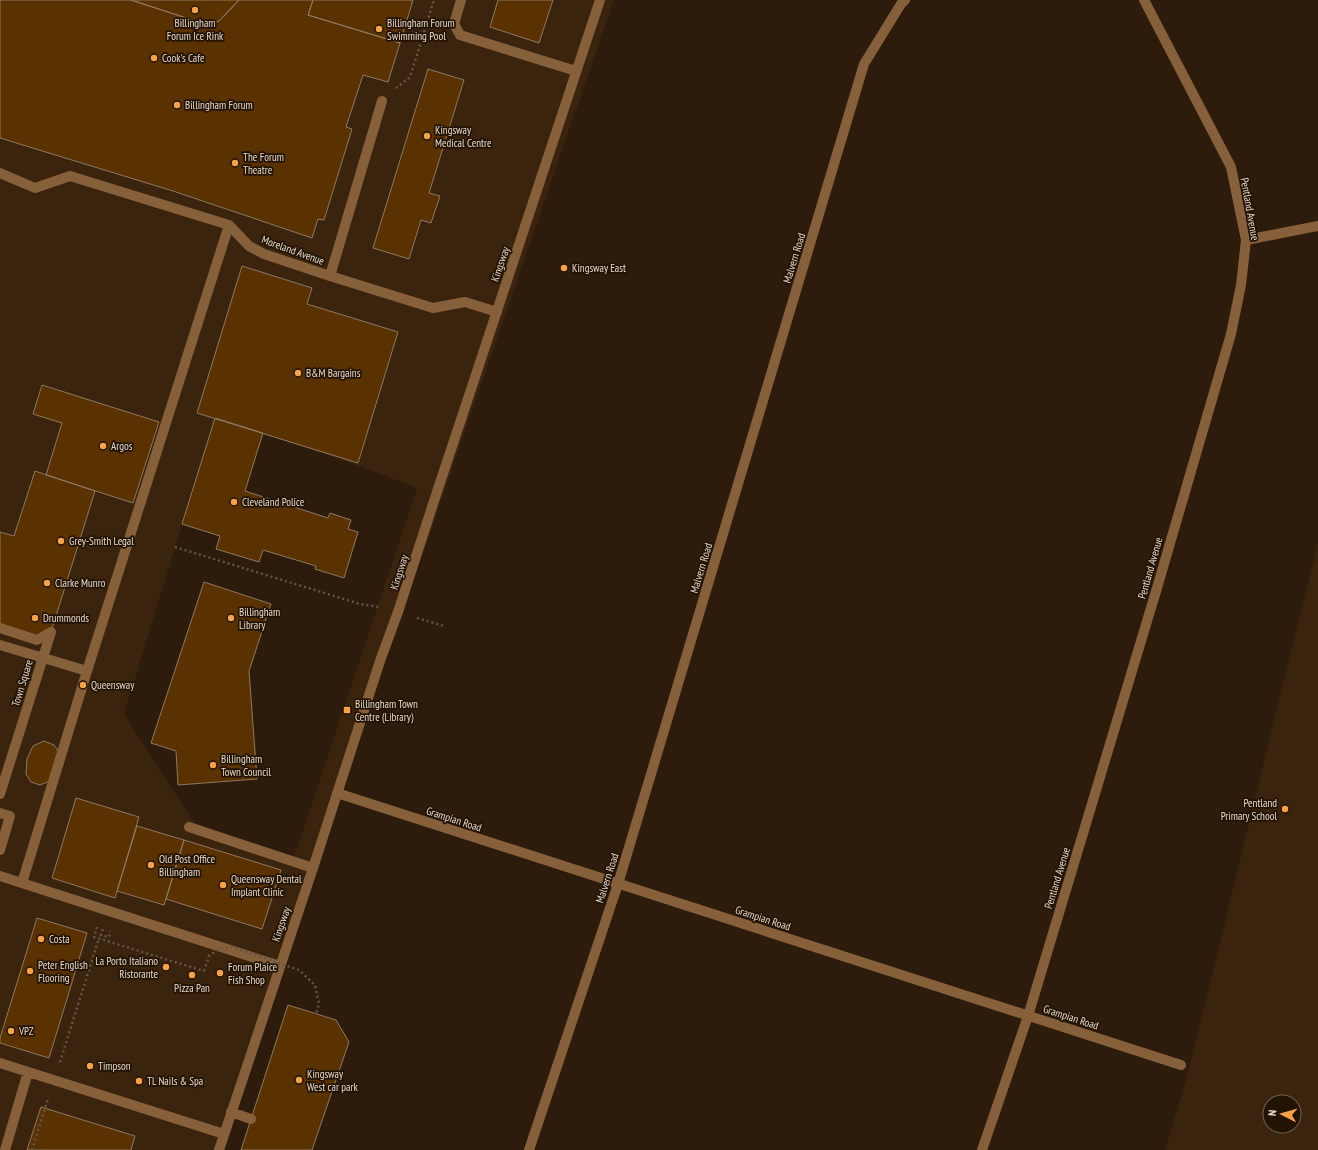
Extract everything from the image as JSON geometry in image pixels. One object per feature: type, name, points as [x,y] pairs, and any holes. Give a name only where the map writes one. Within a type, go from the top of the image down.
[{"type":"street","points":[[461,0],[454,24],[460,35],[576,71]]},
{"type":"street","name":"Kingsway","points":[[219,1150],[600,0]]},
{"type":"street","name":"Malvern Road","points":[[529,1150],[618,884],[864,64],[901,4],[905,0]]},
{"type":"street","name":"Pentland Avenue","points":[[982,1150],[1028,1016],[1157,588],[1231,334],[1241,285],[1246,240],[1231,167],[1144,0]]},
{"type":"street","points":[[330,276],[382,101]]},
{"type":"street","name":"Moreland Avenue","points":[[0,173],[35,188],[70,176],[229,225],[249,246],[264,254],[330,276],[433,308],[465,302],[497,312]]},
{"type":"street","points":[[22,883],[87,671],[229,225]]},
{"type":"street","points":[[1246,240],[1318,226]]},
{"type":"street","name":"Town Square","points":[[0,628],[37,640],[50,632],[0,794]]},
{"type":"street","points":[[0,644],[87,671]]},
{"type":"street","name":"Grampian Road","points":[[337,793],[1181,1065]]},
{"type":"street","points":[[0,813],[10,816],[0,850]]},
{"type":"street","points":[[189,827],[313,868]]},
{"type":"street","points":[[0,876],[280,966]]},
{"type":"street","points":[[0,1063],[224,1134]]},
{"type":"street","points":[[5,1150],[28,1072]]},
{"type":"street","points":[[232,1112],[251,1119]]},
{"type":"path","points":[[382,101],[410,77],[434,0]]},
{"type":"path","points":[[175,547],[360,604],[374,605],[444,626]]},
{"type":"path","points":[[94,937],[204,971],[209,956],[219,949],[232,947],[299,970],[315,984],[319,1004],[316,1014]]},
{"type":"path","points":[[59,1064],[99,938]]},
{"type":"path","points":[[32,1150],[50,1093]]},
{"type":"shaded area","points":[[0,0],[614,0],[341,791],[215,1150],[0,1150]],"holes":[[[215,418],[360,466],[417,488],[294,857],[195,824],[124,714]]]},
{"type":"shaded area","name":"Pentland Primary School","points":[[1318,541],[1318,1150],[1165,1150],[1187,1077]]},
{"type":"building","name":"Billingham Forum","points":[[0,0],[131,0],[211,26],[220,20],[239,0],[313,0],[308,15],[400,43],[388,82],[363,75],[346,127],[352,129],[324,220],[318,219],[312,238],[173,191],[0,138]]},
{"type":"building","name":"Billingham Forum Ice Rink","points":[[131,0],[239,0],[220,20],[211,26]]},
{"type":"building","name":"Billingham Forum Swimming Pool","points":[[313,0],[413,0],[400,43],[308,15]]},
{"type":"building","points":[[498,0],[553,0],[539,43],[490,27]]},
{"type":"building","name":"Kingsway Medical Centre","points":[[428,69],[464,80],[429,193],[440,196],[431,223],[421,220],[409,259],[373,248]]},
{"type":"building","name":"B&M Bargains","points":[[242,266],[312,288],[307,304],[398,332],[358,463],[197,413]]},
{"type":"building","name":"Argos","points":[[42,385],[159,422],[133,503],[46,475],[62,423],[33,414]]},
{"type":"building","name":"Cleveland Police","points":[[215,418],[263,433],[245,491],[328,518],[330,513],[351,520],[348,529],[358,532],[344,578],[315,569],[316,566],[263,550],[259,562],[216,549],[220,536],[182,524]]},
{"type":"building","points":[[35,471],[95,491],[51,632],[37,640],[0,628],[0,532],[14,536]]},
{"type":"building","points":[[204,582],[271,604],[249,671],[257,779],[178,785],[176,751],[151,743]]},
{"type":"building","points":[[44,741],[54,745],[59,752],[50,781],[40,785],[31,782],[26,774],[27,759],[33,746]]},
{"type":"building","points":[[76,798],[139,817],[115,898],[52,878]]},
{"type":"building","name":"Old Post Office Billingham","points":[[137,826],[184,840],[164,905],[117,891]]},
{"type":"building","name":"Queensway Dental Implant Clinic","points":[[184,840],[281,870],[262,929],[166,899]]},
{"type":"building","points":[[37,918],[87,933],[49,1058],[0,1043],[0,1038]]},
{"type":"building","name":"Kingsway West car park","points":[[288,1005],[336,1020],[349,1042],[312,1150],[241,1150]]},
{"type":"building","points":[[41,1107],[135,1136],[131,1150],[27,1150]]},
{"type":"place","name":"Billingham Forum Ice Rink","points":[[195,10]]},
{"type":"place","name":"Billingham Forum Swimming Pool","points":[[379,29]]},
{"type":"place","name":"Cook's Cafe","points":[[154,58]]},
{"type":"place","name":"Billingham Forum","points":[[177,105]]},
{"type":"place","name":"Kingsway Medical Centre","points":[[427,136]]},
{"type":"place","name":"The Forum Theatre","points":[[235,163]]},
{"type":"place","name":"Kingsway East","points":[[564,268]]},
{"type":"place","name":"B&M Bargains","points":[[298,373]]},
{"type":"place","name":"Argos","points":[[103,446]]},
{"type":"place","name":"Cleveland Police","points":[[234,502]]},
{"type":"place","name":"Grey-Smith Legal","points":[[61,541]]},
{"type":"place","name":"Clarke Munro","points":[[47,583]]},
{"type":"place","name":"Drummonds","points":[[35,618]]},
{"type":"place","name":"Billingham Library","points":[[231,618]]},
{"type":"place","name":"Queensway","points":[[83,685]]},
{"type":"place","name":"Billingham Town Centre (Library)","points":[[347,710]]},
{"type":"place","name":"Billingham Town Council","points":[[213,765]]},
{"type":"place","name":"Pentland Primary School","points":[[1285,809]]},
{"type":"place","name":"Old Post Office Billingham","points":[[151,865]]},
{"type":"place","name":"Queensway Dental Implant Clinic","points":[[223,885]]},
{"type":"place","name":"Costa","points":[[41,939]]},
{"type":"place","name":"La Porto Italiano Ristorante","points":[[166,967]]},
{"type":"place","name":"Peter English Flooring","points":[[30,971]]},
{"type":"place","name":"Forum Plaice Fish Shop","points":[[220,973]]},
{"type":"place","name":"Pizza Pan","points":[[192,975]]},
{"type":"place","name":"VPZ","points":[[11,1031]]},
{"type":"place","name":"Timpson","points":[[90,1066]]},
{"type":"place","name":"Kingsway West car park","points":[[299,1080]]},
{"type":"place","name":"TL Nails & Spa","points":[[139,1081]]}]
